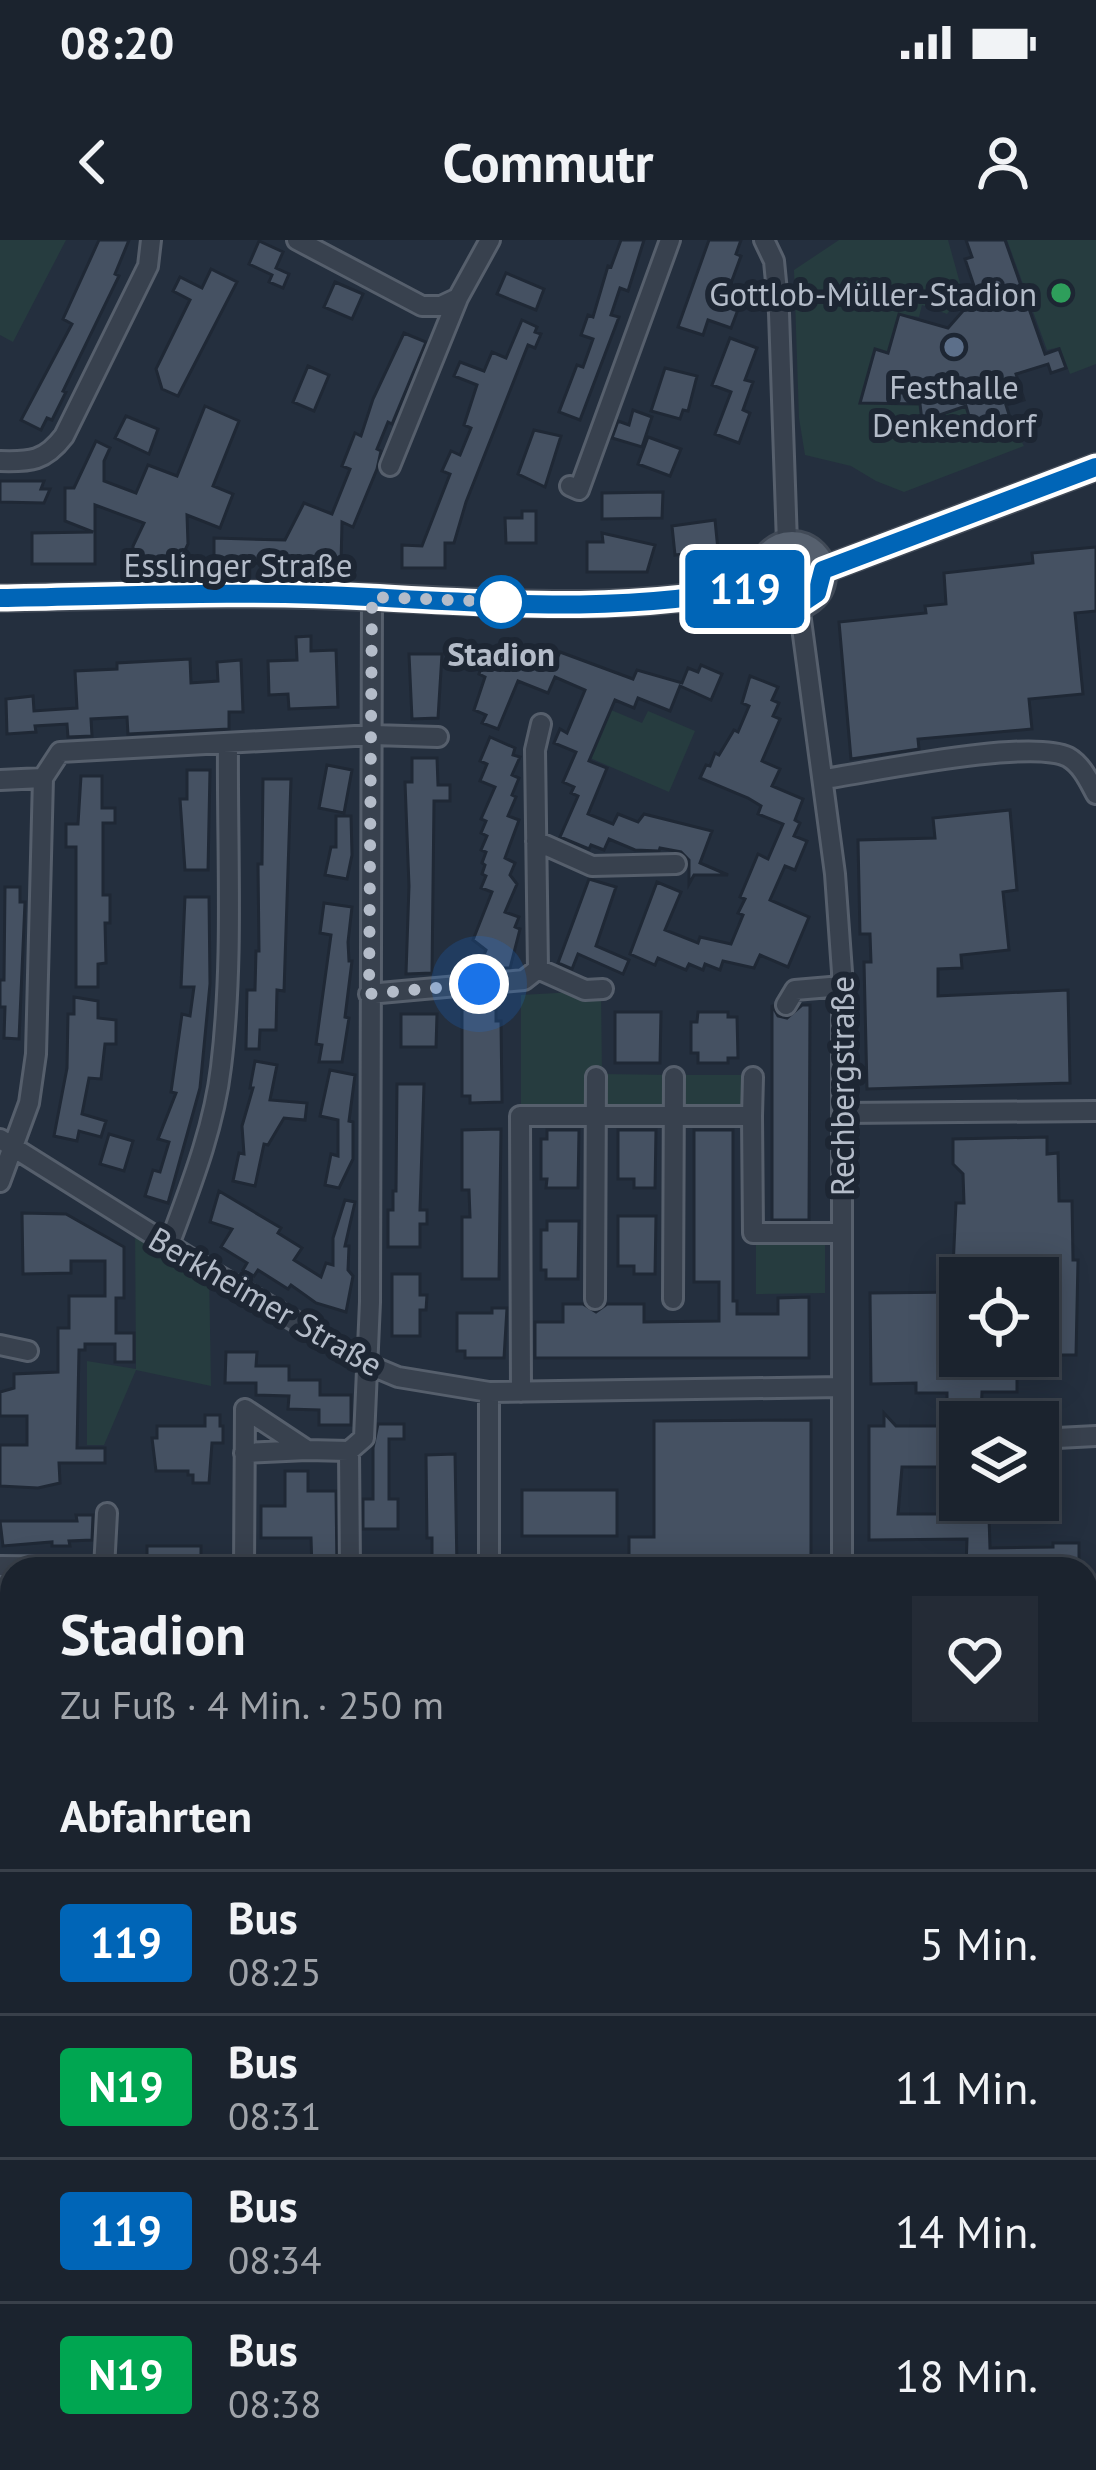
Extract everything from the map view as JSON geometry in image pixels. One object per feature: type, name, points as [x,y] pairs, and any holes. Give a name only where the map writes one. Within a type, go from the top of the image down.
[{"type":"main road","points":[[823,570],[1096,467]]},
{"type":"main road","points":[[787,543],[811,549],[823,570],[817,593],[799,605],[779,604],[762,585],[765,558],[787,543]]},
{"type":"main road","name":"Esslinger Straße","points":[[0,598],[372,597],[632,603],[697,599],[762,585]]},
{"type":"street","points":[[0,461],[26,461],[50,454],[64,436],[148,266],[151,240]]},
{"type":"street","points":[[297,240],[422,306],[440,306],[458,298]]},
{"type":"street","points":[[390,466],[458,298],[490,240]]},
{"type":"street","points":[[570,486],[579,490],[670,240]]},
{"type":"street","points":[[764,240],[774,261],[779,313],[787,543]]},
{"type":"street","points":[[244,1454],[349,1450],[364,1438],[372,597]]},
{"type":"street","name":"Rechbergstraße","points":[[799,605],[835,874],[842,986],[842,1557]]},
{"type":"street","points":[[538,969],[535,750],[541,724]]},
{"type":"street","points":[[0,1182],[6,1143],[29,1103],[36,1054],[43,778],[60,752],[373,735],[438,737]]},
{"type":"street","points":[[169,1245],[197,1168],[221,1070],[228,743]]},
{"type":"street","points":[[824,779],[989,752],[1059,754],[1073,760],[1096,794]]},
{"type":"street","points":[[0,780],[43,778]]},
{"type":"street","points":[[536,841],[592,866],[676,864]]},
{"type":"street","points":[[369,994],[524,980],[538,969]]},
{"type":"street","points":[[538,969],[585,990],[604,989]]},
{"type":"street","points":[[786,1005],[795,990],[842,986]]},
{"type":"street","points":[[595,1299],[596,1077]]},
{"type":"street","points":[[673,1299],[674,1077]]},
{"type":"street","points":[[753,1077],[753,1233],[842,1233]]},
{"type":"street","points":[[843,1113],[1096,1111]]},
{"type":"street","points":[[520,1391],[520,1116],[752,1116]]},
{"type":"street","name":"Berkheimer Straße","points":[[6,1143],[367,1364],[422,1384],[489,1392],[842,1387]]},
{"type":"street","points":[[0,1345],[28,1351]]},
{"type":"street","points":[[489,1392],[489,1557]]},
{"type":"street","points":[[244,1557],[244,1409],[307,1450]]},
{"type":"street","points":[[1059,1438],[1096,1436]]},
{"type":"street","points":[[349,1450],[350,1557]]},
{"type":"street","points":[[104,1557],[106,1513]]},
{"type":"green space","points":[[0,240],[66,240],[13,342],[0,335]]},
{"type":"green space","points":[[839,240],[948,240],[963,294],[947,314],[922,305],[919,317],[899,314],[888,353],[875,350],[860,403],[907,404],[908,399],[920,399],[922,420],[966,406],[973,429],[981,434],[1012,424],[1024,446],[904,492],[851,466],[805,455],[799,418],[794,270]]},
{"type":"green space","name":"Gottlob-Müller-Stadion","points":[[1007,240],[1096,240],[1096,364],[1070,374],[1060,347],[1047,350]]},
{"type":"green space","points":[[611,710],[642,723],[648,711],[695,731],[669,792],[590,758]]},
{"type":"green space","points":[[601,992],[602,1074],[671,1075],[667,1107],[521,1106],[521,995]]},
{"type":"green space","points":[[679,1075],[749,1075],[744,1107],[685,1107]]},
{"type":"green space","points":[[135,1224],[209,1270],[211,1386],[136,1370],[104,1445],[87,1445],[87,1361],[136,1369]]},
{"type":"green space","points":[[825,1241],[825,1293],[756,1294],[756,1242]]},
{"type":"building","points":[[99,240],[129,240],[115,274],[119,276],[66,392],[52,420],[47,418],[41,430],[21,420],[72,324],[63,319]]},
{"type":"building","points":[[621,240],[644,240],[628,291],[620,288],[611,315],[619,317],[580,420],[559,412],[577,365],[583,367],[593,339],[581,335],[588,315],[593,317]]},
{"type":"building","points":[[709,240],[741,240],[736,254],[741,256],[727,294],[742,299],[731,328],[708,320],[703,335],[678,327]]},
{"type":"building","name":"Festhalle Denkendorf","points":[[966,240],[1005,240],[1045,354],[1059,349],[1066,368],[1051,373],[1048,364],[1016,374],[1024,400],[1006,405],[1012,424],[981,434],[978,428],[973,430],[966,406],[922,421],[920,404],[860,403],[875,349],[888,353],[899,314],[948,328],[977,295],[965,259],[972,257]]},
{"type":"building","points":[[259,241],[283,252],[276,268],[289,274],[283,288],[269,282],[272,275],[249,264]]},
{"type":"building","points":[[211,269],[237,282],[178,396],[162,389],[156,369],[190,300],[173,291],[180,277],[202,288]]},
{"type":"building","points":[[506,273],[544,289],[536,310],[497,294]]},
{"type":"building","points":[[335,282],[363,294],[352,319],[324,307]]},
{"type":"building","points":[[522,320],[541,334],[535,348],[528,345],[454,543],[445,543],[445,568],[402,568],[402,545],[422,546],[450,474],[442,471],[451,451],[460,455],[471,428],[464,425],[477,385],[454,376],[460,362],[484,371],[492,352],[506,358]]},
{"type":"building","points":[[404,333],[426,342],[377,449],[381,451],[377,469],[353,527],[342,522],[341,564],[214,563],[214,538],[285,540],[304,503],[332,514],[350,469],[342,466],[355,433],[361,436]]},
{"type":"building","points":[[730,338],[757,348],[745,380],[753,382],[743,410],[750,413],[739,443],[715,434],[731,392],[712,385]]},
{"type":"building","points":[[308,366],[329,375],[314,411],[293,402]]},
{"type":"building","points":[[665,368],[697,376],[688,411],[683,410],[680,419],[651,411]]},
{"type":"building","points":[[205,406],[239,421],[213,486],[233,494],[220,528],[187,515],[188,544],[178,565],[133,564],[133,546],[144,523],[95,505],[95,564],[32,564],[32,533],[93,532],[65,521],[65,488],[74,488],[96,441],[110,448],[104,481],[136,493],[148,465],[177,476]]},
{"type":"building","points":[[633,410],[652,417],[642,447],[612,438],[618,421],[629,425]]},
{"type":"building","points":[[126,416],[158,429],[149,454],[115,438]]},
{"type":"building","points":[[534,430],[561,436],[545,487],[518,474]]},
{"type":"building","points":[[648,437],[681,449],[670,476],[638,464]]},
{"type":"building","points":[[0,481],[44,481],[41,489],[50,489],[44,503],[0,502]]},
{"type":"building","points":[[663,492],[662,518],[602,519],[602,493]]},
{"type":"building","points":[[522,511],[536,511],[536,543],[506,543],[505,518],[522,518]]},
{"type":"building","points":[[715,520],[718,550],[675,555],[672,526]]},
{"type":"building","points":[[602,533],[655,545],[647,572],[587,572],[587,542],[603,542]]},
{"type":"building","points":[[1096,547],[1096,611],[1075,613],[1083,694],[1029,699],[1032,729],[918,739],[919,749],[851,759],[839,622],[926,613],[925,606],[946,604],[944,573],[1033,563],[1032,553]]},
{"type":"building","points":[[311,636],[311,651],[336,650],[338,707],[289,709],[288,694],[269,695],[268,661],[297,660],[296,637]]},
{"type":"building","points":[[504,647],[552,669],[560,652],[633,679],[637,670],[682,683],[688,668],[698,672],[701,665],[722,674],[711,700],[680,686],[670,711],[638,698],[634,708],[615,700],[589,761],[607,768],[588,814],[613,824],[618,814],[638,822],[644,814],[712,831],[700,863],[728,875],[694,875],[689,884],[689,860],[681,852],[635,850],[609,839],[604,850],[591,845],[589,849],[560,837],[578,796],[571,793],[574,787],[563,782],[576,752],[554,743],[560,729],[567,733],[585,690],[555,677],[548,693],[518,681],[498,729],[482,723],[486,715],[474,710],[485,677],[479,674],[488,651],[500,656]]},
{"type":"building","points":[[409,654],[442,654],[438,718],[412,719]]},
{"type":"building","points":[[190,659],[191,683],[218,681],[217,662],[241,660],[243,712],[229,712],[229,729],[128,734],[127,717],[91,719],[92,736],[68,737],[67,724],[7,734],[6,699],[33,696],[34,711],[77,708],[75,671]]},
{"type":"building","points":[[750,676],[778,687],[772,700],[779,703],[773,716],[780,719],[762,761],[780,769],[772,786],[803,799],[794,836],[807,841],[795,870],[785,866],[770,900],[809,917],[788,967],[760,955],[754,968],[723,961],[720,970],[689,964],[686,970],[658,958],[655,965],[630,954],[657,882],[681,892],[665,930],[698,943],[700,937],[731,944],[743,915],[738,913],[745,899],[740,897],[758,854],[768,859],[783,824],[758,814],[761,806],[748,798],[700,778],[734,730],[738,732],[749,706],[742,703]]},
{"type":"building","points":[[490,737],[515,748],[513,755],[520,757],[512,775],[519,778],[508,816],[519,820],[505,858],[515,863],[510,875],[517,884],[505,912],[519,917],[515,927],[520,929],[510,968],[482,960],[486,950],[473,940],[492,892],[481,888],[486,852],[481,850],[487,836],[481,833],[486,821],[481,819],[495,787],[480,781],[487,764],[480,761]]},
{"type":"building","points":[[412,758],[437,758],[438,785],[450,785],[450,801],[434,801],[432,973],[406,974],[405,782],[412,782]]},
{"type":"building","points":[[327,765],[352,770],[344,813],[319,808]]},
{"type":"building","points":[[187,770],[210,770],[208,870],[185,870],[180,799],[187,799]]},
{"type":"building","points":[[81,776],[102,776],[102,808],[115,808],[115,823],[103,823],[103,895],[110,895],[110,923],[105,923],[106,963],[98,964],[98,987],[76,987],[76,847],[66,847],[66,824],[78,824]]},
{"type":"building","points":[[263,779],[291,779],[284,991],[277,990],[276,1030],[260,1030],[259,1049],[246,1049],[247,990],[255,990],[259,951]]},
{"type":"building","points":[[1010,810],[1017,890],[1003,892],[1009,950],[961,955],[962,968],[938,969],[938,996],[1068,990],[1070,1083],[867,1089],[864,962],[871,962],[870,934],[860,934],[858,840],[935,838],[933,818]]},
{"type":"building","points":[[336,816],[351,816],[347,879],[325,875],[331,847],[336,847]]},
{"type":"building","points":[[589,879],[616,887],[596,946],[629,960],[623,974],[578,954],[572,969],[558,963]]},
{"type":"building","points":[[5,887],[20,887],[20,902],[25,902],[19,1039],[4,1038],[5,1007],[0,1007]]},
{"type":"building","points":[[185,897],[209,897],[210,984],[200,1088],[168,1203],[145,1196],[153,1170],[160,1172],[169,1142],[158,1139],[176,1093],[171,1092],[182,1014],[190,1016],[194,987],[181,987]]},
{"type":"building","points":[[324,903],[352,907],[345,1017],[349,1018],[342,1062],[319,1062],[322,1045],[316,1044],[331,935],[320,933]]},
{"type":"building","points":[[74,997],[98,1001],[98,1018],[116,1020],[116,1044],[105,1044],[101,1079],[89,1078],[82,1114],[106,1121],[101,1137],[79,1131],[77,1141],[54,1136]]},
{"type":"building","points":[[772,1005],[778,1016],[787,1018],[802,1005],[810,1005],[809,1220],[772,1220]]},
{"type":"building","points":[[462,1009],[496,1009],[496,1021],[501,1021],[502,1102],[470,1103],[470,1096],[462,1096]]},
{"type":"building","points":[[615,1012],[661,1012],[660,1063],[615,1063]]},
{"type":"building","points":[[698,1012],[728,1012],[728,1017],[737,1017],[738,1058],[728,1058],[728,1063],[698,1063],[698,1053],[691,1053],[691,1022],[697,1022]]},
{"type":"building","points":[[401,1014],[437,1014],[436,1047],[401,1047]]},
{"type":"building","points":[[255,1061],[277,1065],[270,1100],[307,1103],[305,1120],[284,1118],[268,1145],[264,1144],[255,1186],[233,1181],[239,1153],[244,1154],[242,1126]]},
{"type":"building","points":[[330,1070],[355,1075],[349,1121],[353,1122],[353,1159],[339,1188],[325,1185],[331,1154],[338,1156],[338,1120],[320,1116]]},
{"type":"building","points":[[397,1084],[424,1084],[420,1210],[427,1210],[427,1224],[420,1224],[420,1247],[388,1247],[388,1210],[393,1210],[396,1191]]},
{"type":"building","points":[[501,1129],[499,1279],[462,1279],[462,1217],[470,1217],[469,1190],[462,1190],[462,1130]]},
{"type":"building","points":[[547,1130],[579,1130],[578,1188],[546,1188],[547,1179],[541,1179],[541,1139],[547,1139]]},
{"type":"building","points":[[618,1130],[656,1130],[655,1188],[634,1188],[634,1179],[618,1179]]},
{"type":"building","points":[[694,1130],[733,1130],[733,1301],[737,1301],[737,1314],[778,1314],[778,1298],[809,1297],[809,1358],[535,1358],[535,1322],[563,1322],[563,1304],[583,1304],[596,1312],[607,1304],[644,1304],[644,1322],[719,1321],[719,1282],[694,1282]]},
{"type":"building","points":[[109,1134],[133,1141],[124,1171],[100,1164]]},
{"type":"building","points":[[1047,1137],[1047,1154],[1058,1153],[1059,1201],[1072,1201],[1073,1260],[1078,1260],[1076,1355],[1059,1355],[1059,1257],[954,1257],[956,1203],[964,1203],[963,1174],[953,1164],[953,1139]]},
{"type":"building","points":[[219,1191],[281,1228],[278,1233],[302,1248],[294,1260],[321,1277],[326,1263],[333,1265],[333,1238],[345,1200],[355,1202],[345,1246],[349,1246],[348,1270],[353,1276],[346,1312],[316,1303],[258,1270],[254,1276],[243,1270],[247,1263],[221,1247],[232,1229],[210,1222]]},
{"type":"building","points":[[22,1213],[66,1214],[124,1247],[124,1298],[116,1298],[116,1333],[134,1333],[134,1362],[115,1362],[115,1344],[85,1344],[85,1350],[79,1350],[77,1448],[105,1448],[105,1463],[59,1463],[60,1483],[38,1488],[0,1486],[0,1445],[27,1445],[27,1416],[0,1416],[0,1392],[14,1388],[14,1374],[58,1372],[58,1328],[69,1328],[69,1296],[105,1296],[105,1261],[71,1261],[71,1273],[23,1274]]},
{"type":"building","points":[[618,1216],[656,1216],[655,1274],[634,1274],[634,1266],[618,1266]]},
{"type":"building","points":[[547,1221],[579,1221],[578,1279],[546,1279],[546,1270],[541,1270],[541,1230],[547,1230]]},
{"type":"building","points":[[392,1274],[420,1274],[420,1295],[427,1295],[426,1310],[420,1310],[420,1336],[392,1336]]},
{"type":"building","points":[[939,1292],[939,1377],[1017,1377],[1017,1392],[982,1392],[982,1401],[947,1401],[947,1393],[916,1393],[916,1383],[871,1384],[870,1293]]},
{"type":"building","points":[[492,1308],[507,1308],[504,1358],[465,1358],[465,1351],[457,1351],[457,1313],[492,1313]]},
{"type":"building","points":[[226,1352],[257,1352],[256,1366],[289,1366],[289,1380],[320,1380],[320,1395],[351,1395],[351,1425],[319,1425],[319,1410],[288,1409],[289,1396],[256,1395],[256,1383],[225,1383]]},
{"type":"building","points":[[884,1413],[896,1426],[939,1426],[939,1467],[902,1467],[898,1514],[939,1514],[939,1521],[989,1521],[990,1548],[1079,1543],[1079,1557],[966,1557],[967,1539],[869,1540],[869,1426],[884,1426]]},
{"type":"building","points":[[205,1415],[220,1415],[223,1426],[223,1443],[212,1443],[209,1483],[193,1483],[188,1471],[156,1471],[152,1438],[157,1438],[157,1426],[205,1426]]},
{"type":"building","points":[[811,1420],[811,1557],[629,1557],[629,1537],[654,1537],[654,1421]]},
{"type":"building","points":[[378,1424],[404,1424],[404,1439],[389,1439],[389,1499],[398,1499],[398,1529],[363,1529],[363,1499],[373,1499]]},
{"type":"building","points":[[455,1454],[457,1557],[432,1557],[432,1538],[427,1538],[426,1455]]},
{"type":"building","points":[[285,1471],[308,1471],[308,1491],[336,1491],[337,1557],[312,1557],[311,1538],[261,1538],[261,1506],[285,1506]]},
{"type":"building","points":[[522,1490],[617,1490],[617,1536],[522,1536]]},
{"type":"building","points":[[76,1515],[93,1515],[92,1540],[69,1541],[70,1546],[52,1546],[52,1542],[3,1546],[0,1521],[77,1521]]},
{"type":"building","points":[[147,1546],[201,1546],[201,1557],[147,1557]]},
{"type":"bus line","name":"119","points":[[0,598],[372,597],[632,603],[697,599],[762,585],[779,604],[799,605],[817,593],[823,570],[1096,467]]},
{"type":"place","name":"Gottlob-Müller-Stadion","points":[[1061,293]]},
{"type":"place","name":"Festhalle Denkendorf","points":[[954,347]]},
{"type":"place","name":"Stadion","points":[[501,602]]},
{"type":"route","points":[[479,984],[369,994],[372,597],[501,602]]}]
